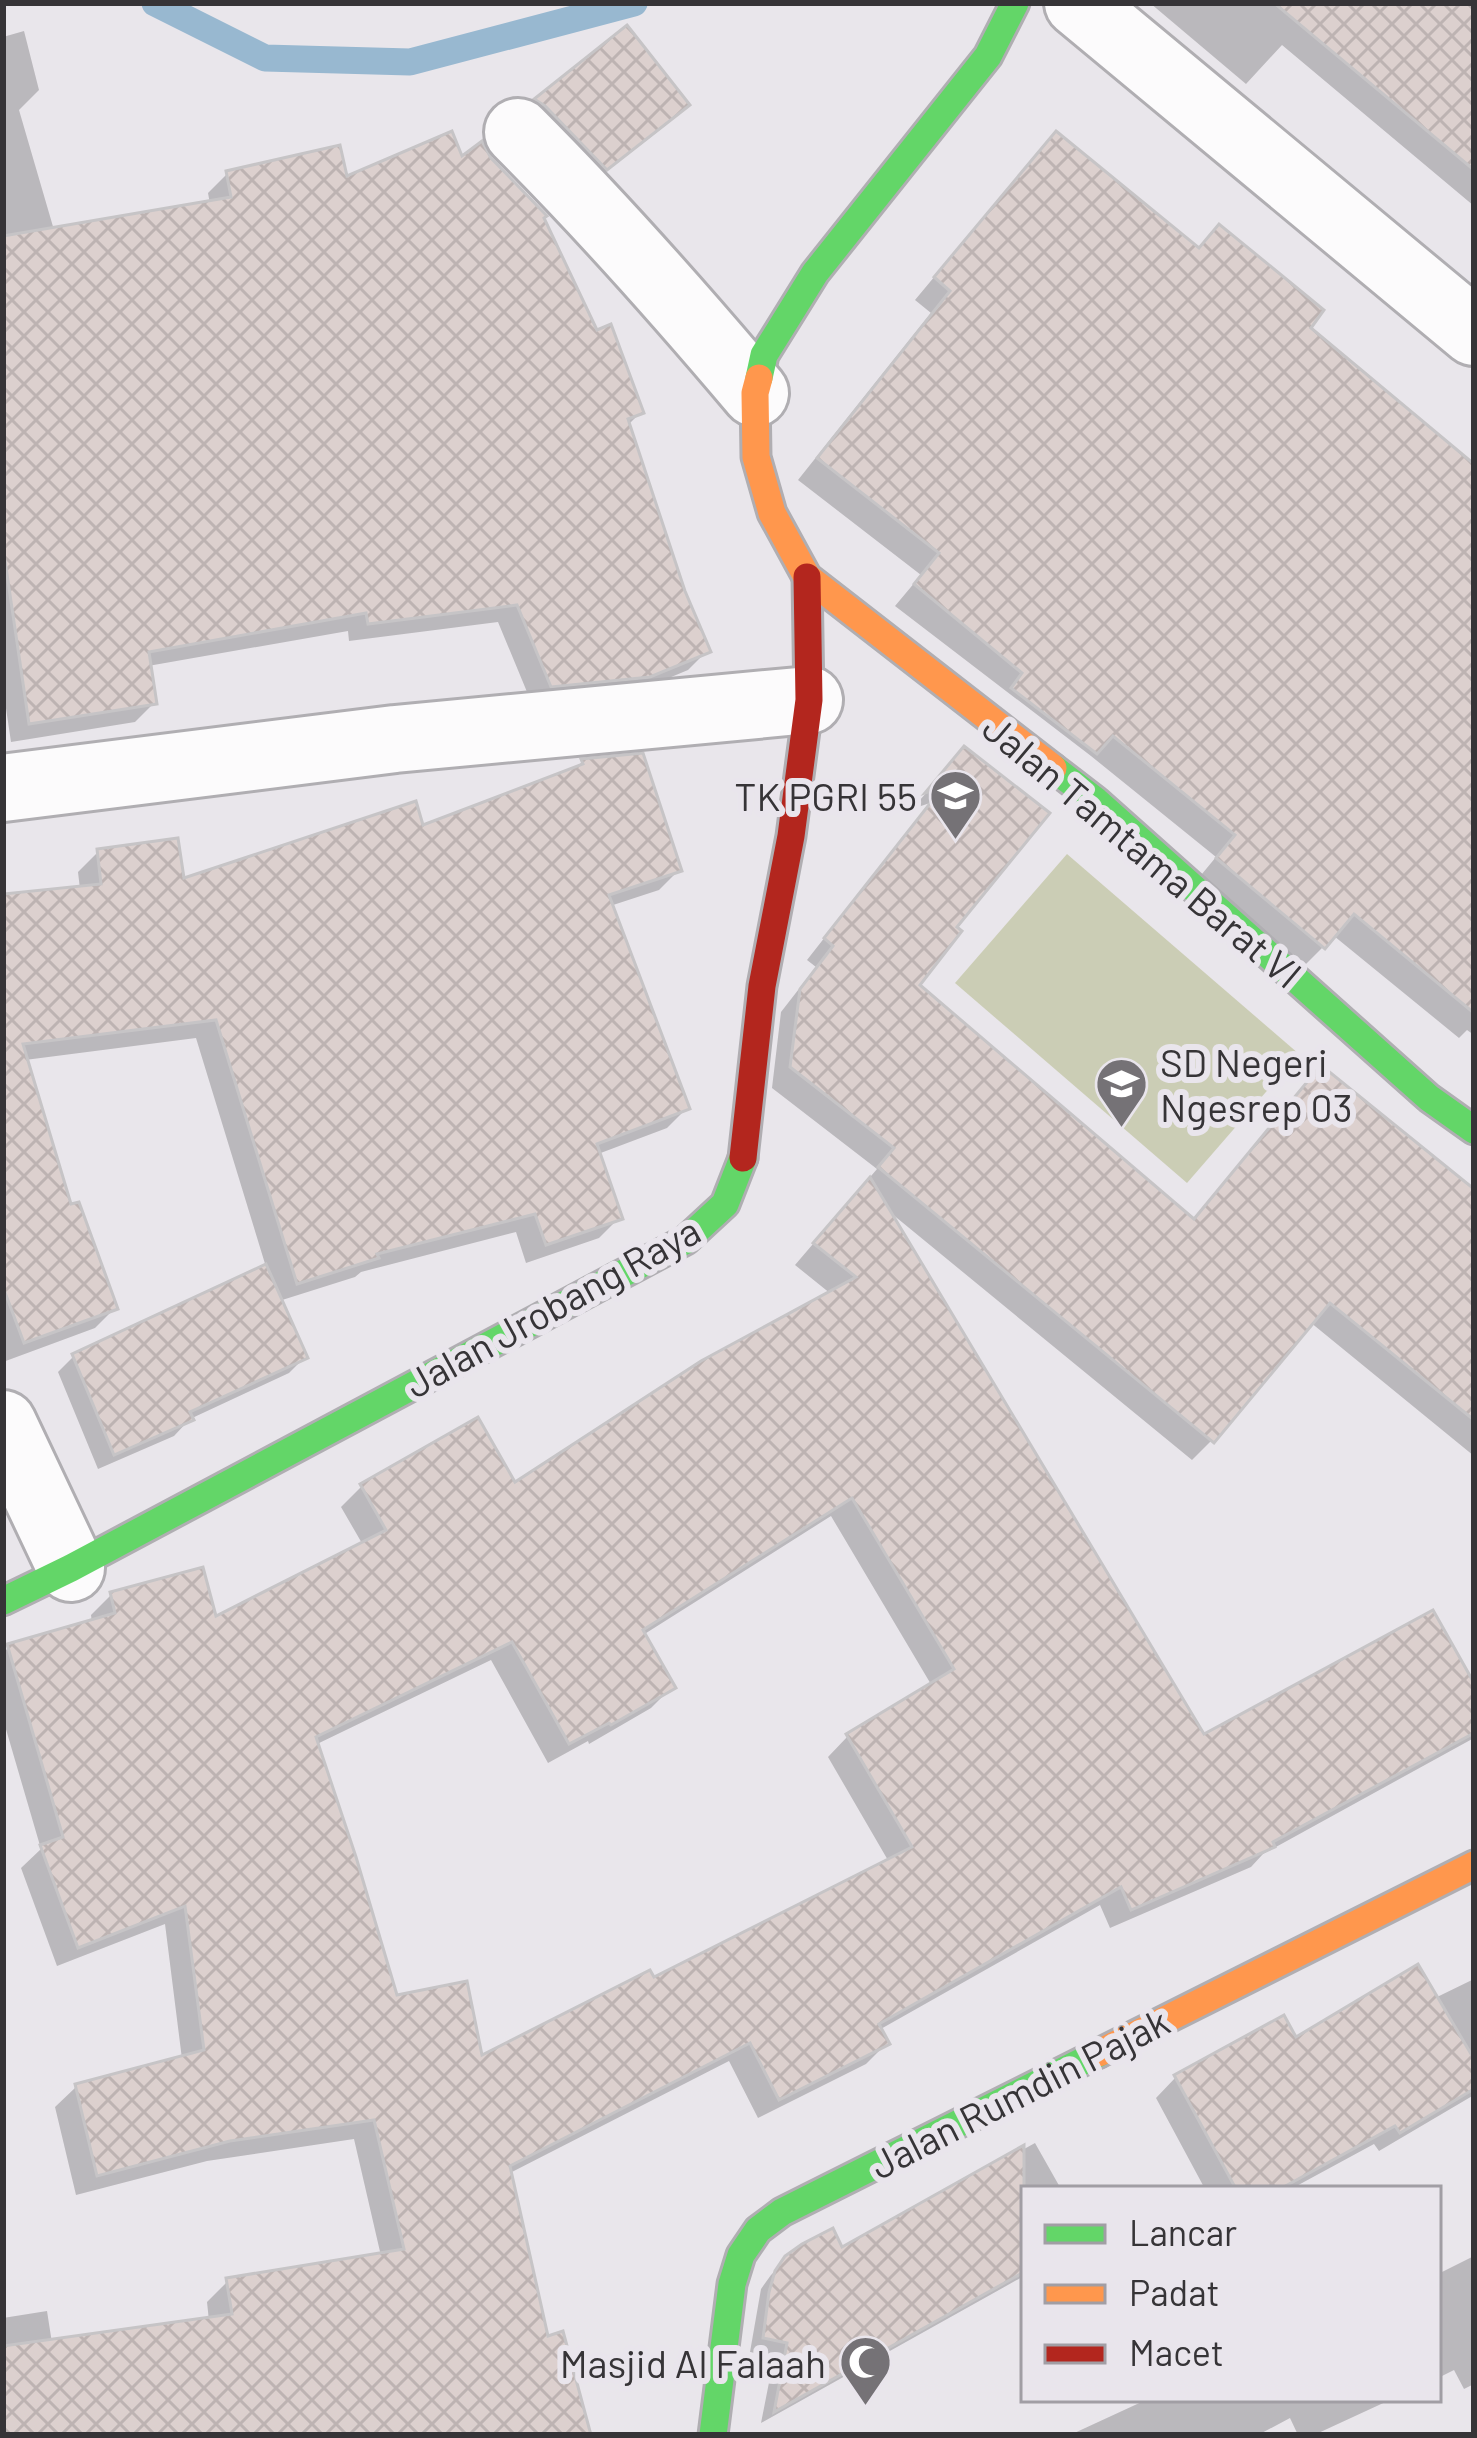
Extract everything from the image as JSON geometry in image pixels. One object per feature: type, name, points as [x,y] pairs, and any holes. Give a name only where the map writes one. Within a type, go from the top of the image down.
[{"type":"street","points":[[807,577],[772,513],[756,457],[755,393],[764,356],[815,274],[988,56],[1016,3]]},
{"type":"street","points":[[1078,3],[1474,332]]},
{"type":"street","points":[[518,132],[670,292],[755,393]]},
{"type":"street","name":"Jalan Jrobang Raya","points":[[3,1600],[668,1250],[725,1204],[746,1152],[762,986],[791,836],[809,700],[807,577]]},
{"type":"street","name":"Jalan Tamtama Barat VI","points":[[807,577],[1096,802],[1411,1082],[1474,1130]]},
{"type":"street","points":[[3,788],[395,739],[809,700]]},
{"type":"street","points":[[3,1424],[71,1568]]},
{"type":"street","name":"Jalan Rumdin Pajak","points":[[713,2435],[732,2284],[741,2255],[758,2230],[782,2212],[1474,1864]]},
{"type":"green space","points":[[1067,854],[1299,1054],[1187,1183],[955,983]]},
{"type":"building","points":[[1274,3],[1474,3],[1474,170]]},
{"type":"building","points":[[627,25],[690,105],[607,170],[534,99]]},
{"type":"building","points":[[452,131],[462,156],[482,141],[491,158],[547,216],[597,330],[611,324],[644,413],[628,419],[685,591],[711,652],[650,677],[551,687],[517,605],[368,624],[366,613],[149,652],[157,704],[29,724],[3,547],[3,236],[231,197],[226,171],[340,145],[347,176]]},
{"type":"building","points":[[1056,131],[1199,248],[1219,224],[1324,310],[1311,328],[1474,464],[1474,1013],[1354,914],[1325,949],[1216,858],[1235,835],[1113,736],[1097,754],[1011,688],[1022,673],[914,584],[939,553],[817,458],[950,291],[934,277]]},
{"type":"building","points":[[964,746],[1050,813],[957,927],[962,931],[920,985],[1194,1219],[1321,1065],[1474,1189],[1474,1420],[1330,1303],[1214,1443],[878,1167],[894,1148],[790,1067],[800,989],[833,946],[824,938],[943,787],[925,793]]},
{"type":"building","points":[[643,753],[682,871],[609,895],[690,1109],[597,1144],[623,1219],[546,1245],[535,1214],[377,1254],[379,1258],[297,1284],[216,1020],[23,1044],[71,1204],[79,1202],[118,1309],[24,1343],[3,1287],[3,894],[101,884],[97,849],[178,838],[184,878],[416,801],[423,825],[583,764],[581,759]]},
{"type":"building","points":[[870,1177],[1204,1734],[1433,1610],[1474,1683],[1474,1733],[1273,1842],[1275,1847],[1131,1910],[1121,1887],[879,2024],[890,2044],[779,2100],[750,2043],[510,2166],[548,2336],[563,2331],[591,2435],[3,2435],[3,2346],[232,2314],[226,2278],[404,2249],[374,2120],[230,2141],[97,2176],[75,2084],[204,2050],[185,1906],[78,1948],[40,1845],[63,1837],[7,1644],[115,1613],[110,1592],[203,1567],[216,1616],[386,1530],[360,1484],[478,1417],[515,1482],[701,1361],[856,1277],[813,1243]],"holes":[[[852,1498],[954,1669],[846,1734],[912,1847],[654,1977],[650,1970],[482,2055],[467,1981],[397,1995],[316,1737],[512,1642],[569,1744],[676,1688],[643,1630]]]},
{"type":"building","points":[[266,1264],[308,1358],[190,1412],[194,1420],[114,1455],[72,1354]]},
{"type":"building","points":[[1418,1964],[1474,2059],[1474,2089],[1400,2133],[1395,2126],[1285,2186],[1234,2186],[1174,2075],[1284,2015],[1296,2037]]},
{"type":"building","points":[[1024,2145],[1021,2274],[774,2412],[787,2343],[763,2338],[775,2271],[785,2256],[833,2228],[842,2247]]},
{"type":"waterway","points":[[155,3],[265,58],[410,62],[634,3]]},
{"type":"traffic: fast","points":[[759,378],[764,355],[815,273],[988,56],[1015,3]]},
{"type":"traffic: fast","points":[[1053,768],[1429,1098],[1474,1130]]},
{"type":"traffic: fast","points":[[3,1601],[686,1240],[725,1204],[743,1158]]},
{"type":"traffic: fast","points":[[713,2435],[732,2284],[741,2255],[758,2230],[782,2212],[1099,2053]]},
{"type":"traffic: slow","points":[[759,378],[756,457],[772,513],[807,577],[1053,768]]},
{"type":"traffic: slow","points":[[1099,2053],[1474,1865]]},
{"type":"traffic: jam","points":[[743,1158],[762,986],[791,836],[809,700],[807,577]]},
{"type":"place","name":"TK PGRI 55","points":[[956,841]]},
{"type":"place","name":"SD Negeri Ngesrep 03","points":[[1121,1129]]},
{"type":"place","name":"Masjid Al Falaah","points":[[865,2408]]}]
